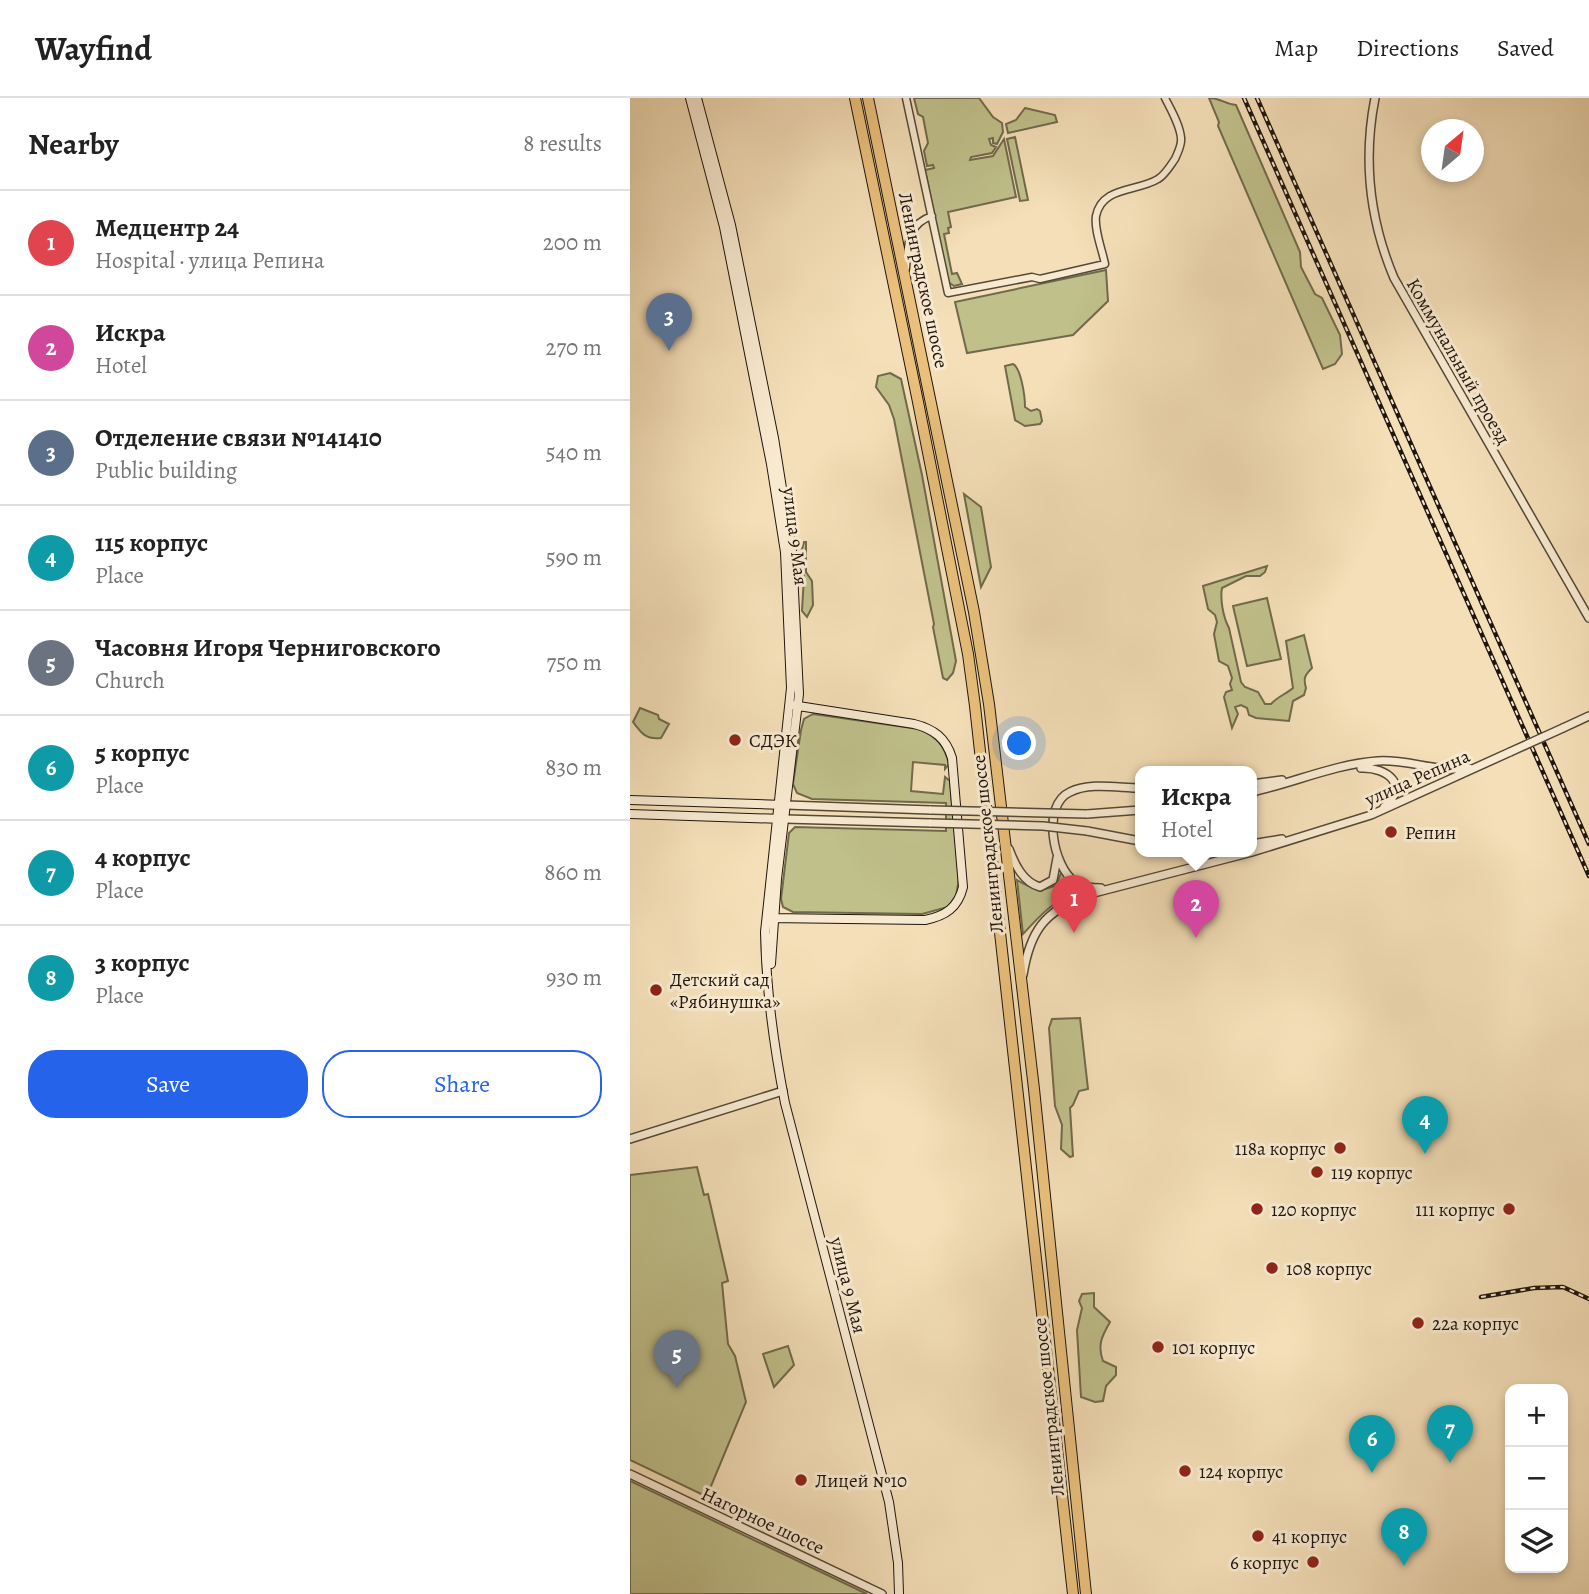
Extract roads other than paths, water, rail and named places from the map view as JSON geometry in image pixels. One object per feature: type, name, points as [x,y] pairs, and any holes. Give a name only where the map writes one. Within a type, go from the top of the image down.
[{"type":"highway","name":"Ленинградское шоссе","points":[[855,98],[915,386],[972,686],[984,772],[1073,1594]]},
{"type":"highway","name":"Ленинградское шоссе","points":[[867,98],[974,612],[989,704],[1086,1594]]},
{"type":"main road","name":"улица 9 Мая","points":[[690,98],[724,227],[778,507],[785,552],[794,705]]},
{"type":"main road","name":"улица 9 Мая","points":[[697,98],[733,236],[787,512],[792,551],[796,609],[794,705],[766,958],[774,1040],[783,1091],[889,1502],[898,1563],[899,1594]]},
{"type":"main road","points":[[770,918],[938,918],[956,906],[963,887],[953,758],[944,740],[930,729],[914,724],[794,705]]},
{"type":"main road","points":[[630,800],[783,805]]},
{"type":"main road","points":[[630,814],[781,819]]},
{"type":"street","points":[[906,98],[948,293],[1032,277],[1040,279],[1105,264],[1096,221],[1102,202],[1111,194],[1133,189],[1164,175],[1182,142],[1180,129],[1166,98]]},
{"type":"street","name":"Коммунальный проезд","points":[[1376,98],[1369,143],[1370,179],[1377,230],[1394,278],[1589,618]]},
{"type":"street","points":[[905,277],[911,231],[919,221],[932,216]]},
{"type":"street","name":"улица Репина","points":[[1257,850],[1349,824],[1374,814],[1589,716]]},
{"type":"street","points":[[1257,791],[1303,777],[1387,761],[1447,770],[1480,766]]},
{"type":"street","points":[[1339,769],[1371,767],[1389,774],[1394,785],[1393,797],[1374,814]]},
{"type":"street","points":[[1257,783],[1303,777]]},
{"type":"street","points":[[1112,889],[1087,887],[1075,882],[1066,872],[1058,853],[1053,817],[1056,805],[1064,795],[1087,787],[1135,788]]},
{"type":"street","points":[[783,805],[1087,814],[1135,810]]},
{"type":"street","points":[[781,819],[1043,826],[1135,840]]},
{"type":"street","points":[[1257,843],[1303,836]]},
{"type":"street","points":[[1004,838],[1022,874],[1029,882],[1040,887],[1047,885],[1054,878],[1058,853]]},
{"type":"street","name":"улица Репина","points":[[1021,990],[1030,944],[1045,919],[1063,904],[1233,857]]},
{"type":"street","points":[[630,1139],[783,1091]]},
{"type":"street","name":"Нагорное шоссе","points":[[630,1474],[882,1594]]},
{"type":"railway","points":[[1244,98],[1589,876]]},
{"type":"railway","points":[[1257,98],[1589,844]]},
{"type":"railway","points":[[1481,1297],[1534,1288],[1563,1287],[1589,1299]]},
{"type":"place","name":"Отделение связи №141410","points":[[669,351]]},
{"type":"place","name":"СДЭК","points":[[735,740]]},
{"type":"place","name":"Репин","points":[[1391,832]]},
{"type":"place","name":"Медцентр 24","points":[[1074,933]]},
{"type":"place","name":"Искра","points":[[1196,938]]},
{"type":"place","name":"Детский сад «Рябинушка»","points":[[656,990]]},
{"type":"place","name":"118а корпус","points":[[1340,1148]]},
{"type":"place","name":"115 корпус","points":[[1425,1154]]},
{"type":"place","name":"119 корпус","points":[[1317,1172]]},
{"type":"place","name":"120 корпус","points":[[1257,1209]]},
{"type":"place","name":"111 корпус","points":[[1509,1209]]},
{"type":"place","name":"108 корпус","points":[[1272,1268]]},
{"type":"place","name":"22а корпус","points":[[1418,1323]]},
{"type":"place","name":"101 корпус","points":[[1158,1347]]},
{"type":"place","name":"Часовня Игоря Черниговского","points":[[677,1388]]},
{"type":"place","name":"4 корпус","points":[[1450,1463]]},
{"type":"place","name":"124 корпус","points":[[1185,1471]]},
{"type":"place","name":"5 корпус","points":[[1372,1473]]},
{"type":"place","name":"Лицей №10","points":[[801,1480]]},
{"type":"place","name":"41 корпус","points":[[1258,1536]]},
{"type":"place","name":"6 корпус","points":[[1313,1562]]},
{"type":"place","name":"3 корпус","points":[[1404,1566]]}]
